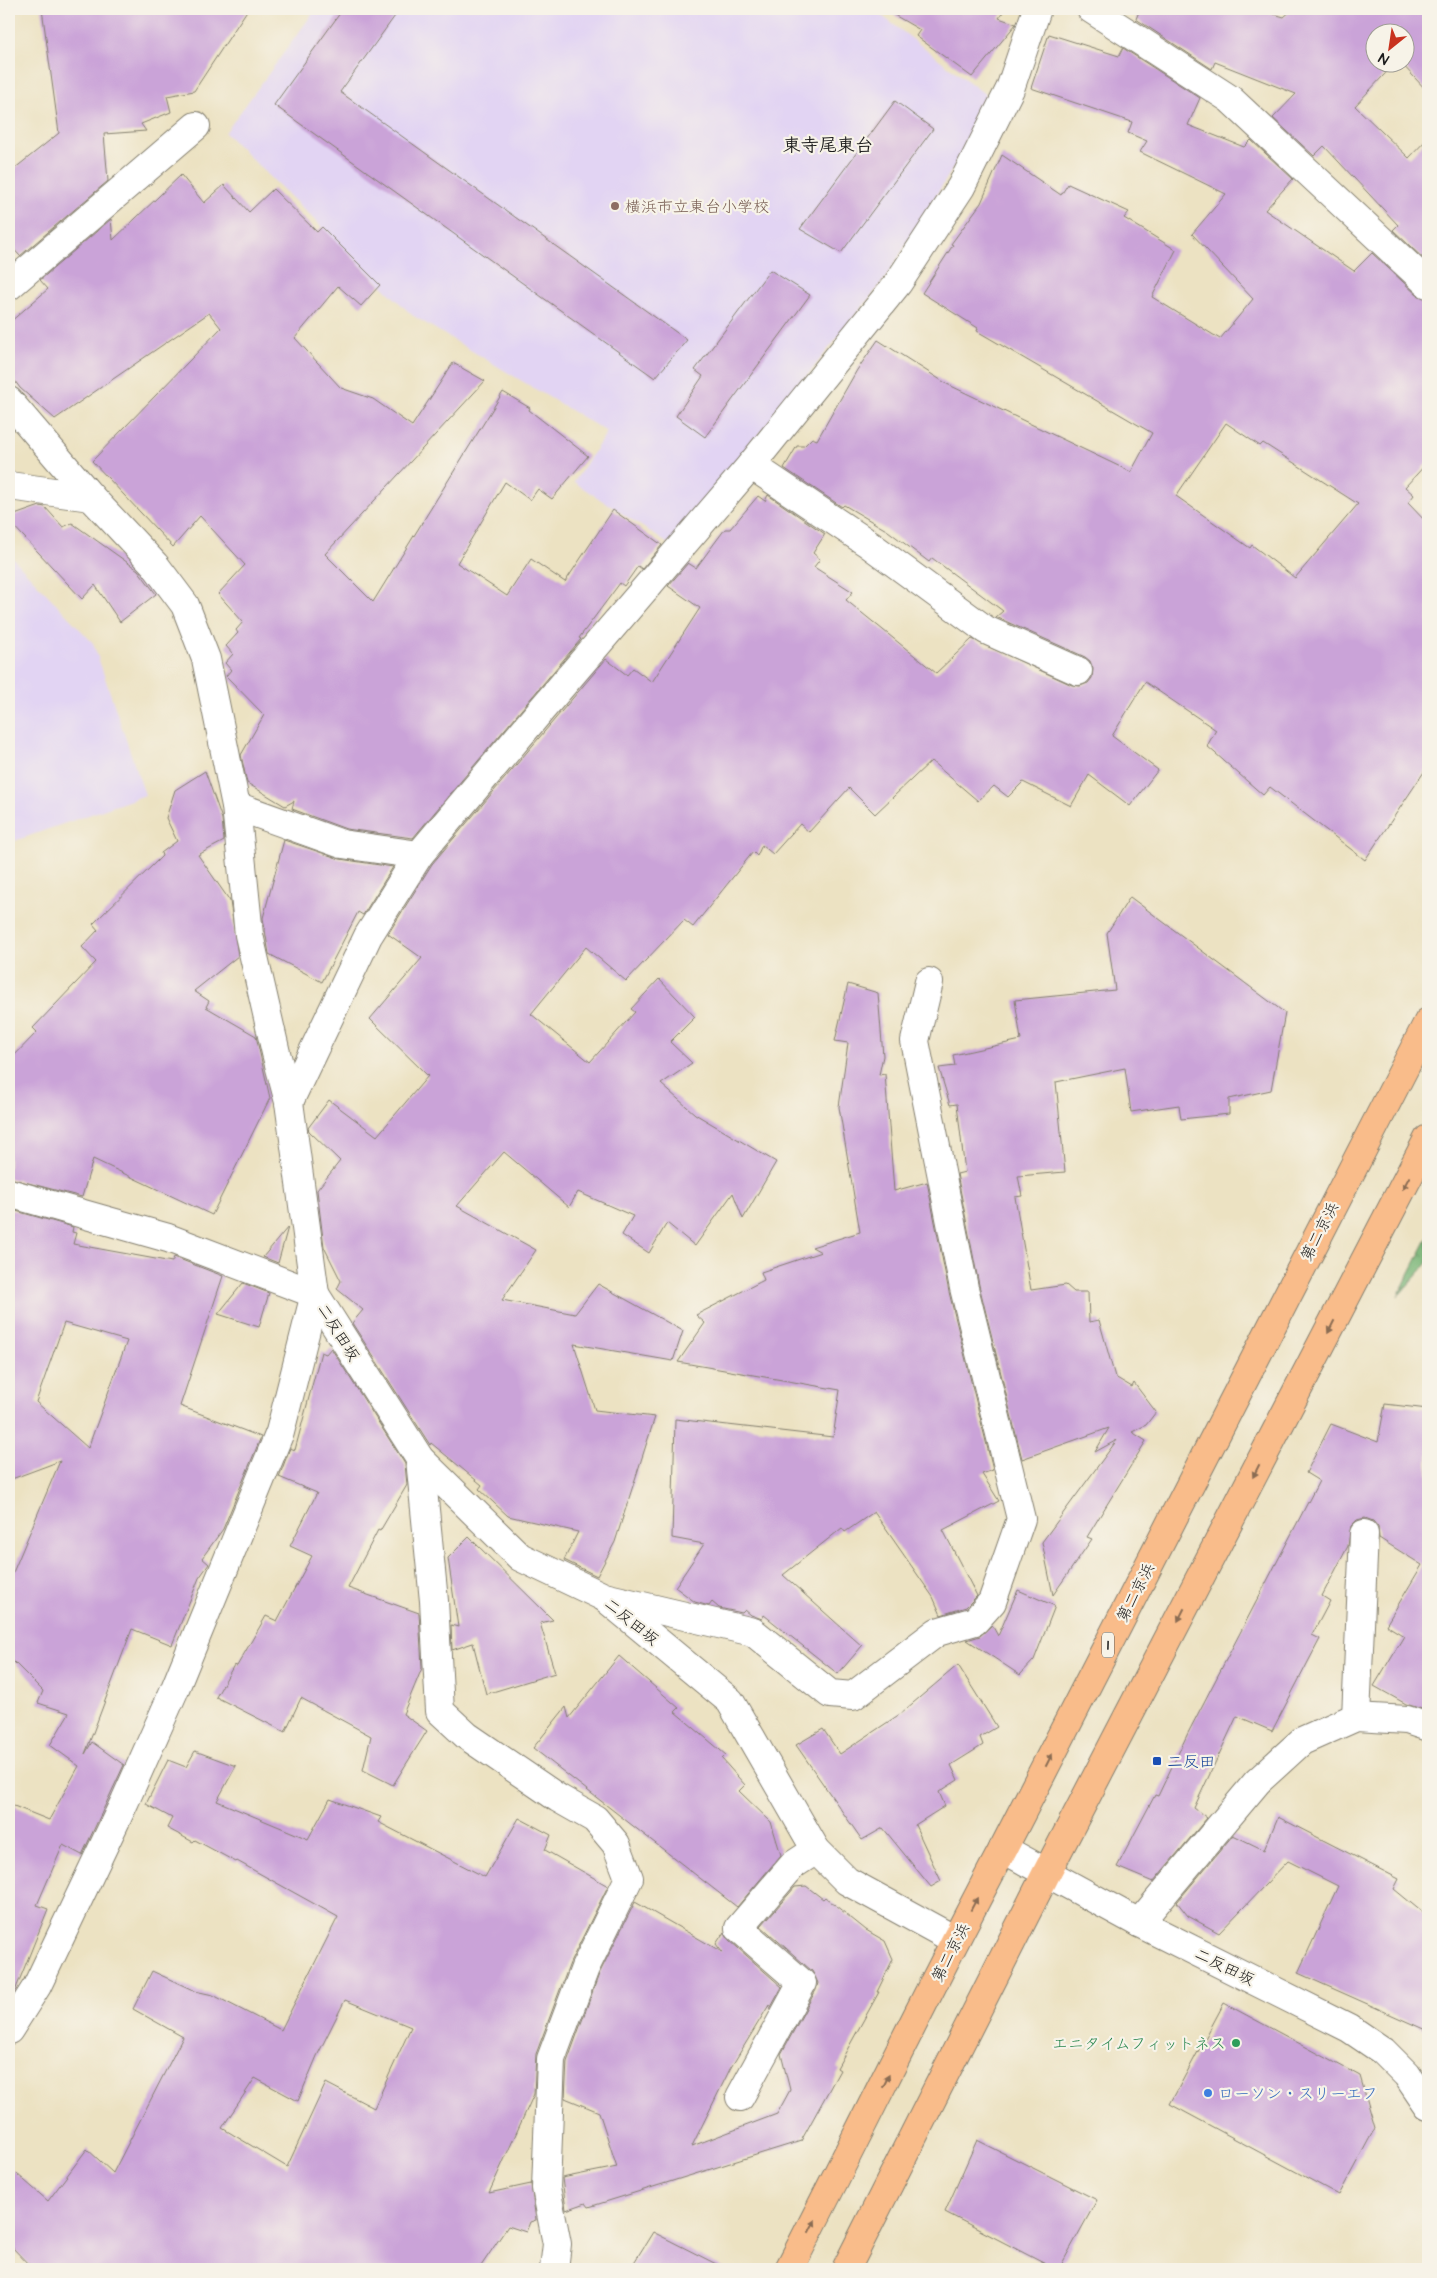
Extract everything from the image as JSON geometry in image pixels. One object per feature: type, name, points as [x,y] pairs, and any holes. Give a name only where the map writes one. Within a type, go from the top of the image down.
[{"type":"highway","name":"第二京浜","points":[[789,2269],[876,2101],[955,1940],[1428,1022]]},
{"type":"highway","points":[[846,2269],[1047,1872],[1428,1139]]},
{"type":"street","points":[[290,1102],[368,936],[419,855],[752,465],[898,283],[961,188],[1010,89],[1037,9]]},
{"type":"street","points":[[1091,9],[1230,99],[1428,284]]},
{"type":"street","points":[[9,286],[196,126]]},
{"type":"street","points":[[9,401],[91,498],[155,565],[185,605],[206,659],[236,806],[249,935],[276,1053],[290,1102],[315,1294],[280,1432],[174,1692],[125,1801],[37,1986],[9,2030]]},
{"type":"street","points":[[752,465],[866,542],[986,630],[1078,671]]},
{"type":"street","points":[[9,486],[91,498]]},
{"type":"street","points":[[236,806],[342,844],[419,855]]},
{"type":"street","points":[[604,1597],[753,1632],[830,1694],[853,1696],[937,1632],[974,1621],[992,1602],[1021,1519],[964,1288],[915,1041],[928,982]]},
{"type":"street","points":[[9,1193],[168,1238],[315,1294]]},
{"type":"street","name":"二反田坂","points":[[315,1294],[420,1459],[520,1557],[604,1597],[730,1701],[816,1850],[847,1881],[955,1940]]},
{"type":"street","points":[[420,1459],[434,1601],[440,1711],[467,1736],[558,1798],[595,1819],[616,1844],[629,1878],[586,1968],[551,2059],[546,2188],[557,2244],[554,2269]]},
{"type":"street","points":[[1356,1717],[1364,1534]]},
{"type":"street","points":[[1139,1923],[1257,1782],[1302,1741],[1356,1717],[1407,1720],[1428,1727]]},
{"type":"street","name":"二反田坂","points":[[1003,1849],[1139,1923],[1349,2028],[1383,2051],[1401,2069],[1428,2106]]},
{"type":"street","points":[[740,2098],[802,1983],[739,1928],[793,1865],[816,1850]]},
{"type":"shaded area","name":"横浜市立東台小学校","points":[[316,9],[873,9],[994,101],[885,279],[670,545],[574,482],[607,432],[412,315],[225,133]]},
{"type":"shaded area","points":[[9,554],[93,643],[145,795],[9,843]]},
{"type":"green space","points":[[1428,1237],[1428,1263],[1398,1296]]},
{"type":"building","points":[[42,9],[248,9],[194,91],[167,96],[171,112],[141,124],[146,131],[104,134],[108,181],[20,256],[9,244],[9,173],[59,133]]},
{"type":"building","points":[[343,9],[400,9],[340,92],[687,340],[655,378],[274,105]]},
{"type":"building","points":[[884,9],[1005,9],[999,18],[1016,24],[972,77],[916,36],[920,30]]},
{"type":"building","points":[[1140,9],[1257,9],[1284,17],[1293,9],[1419,9],[1428,18],[1428,92],[1409,72],[1414,72],[1414,22],[1364,22],[1364,72],[1387,72],[1355,106],[1409,158],[1428,138],[1428,263],[1393,230],[1398,225],[1324,146],[1314,156],[1273,118],[1296,94],[1215,62],[1212,69],[1136,19]]},
{"type":"building","points":[[1049,34],[1119,56],[1123,48],[1200,98],[1188,125],[1244,147],[1251,140],[1293,179],[1265,210],[1354,271],[1372,253],[1417,295],[1428,299],[1428,462],[1405,487],[1414,495],[1408,503],[1428,524],[1428,766],[1365,860],[1270,787],[1263,795],[1207,746],[1216,730],[1145,682],[1112,736],[1158,770],[1130,806],[1089,775],[1071,806],[1023,782],[1008,797],[994,786],[978,801],[931,761],[875,814],[849,788],[809,832],[800,824],[773,854],[762,845],[757,856],[753,852],[693,927],[684,920],[626,981],[586,947],[531,1014],[590,1062],[635,1012],[631,1009],[659,979],[695,1017],[670,1042],[692,1063],[661,1084],[695,1114],[776,1162],[743,1219],[733,1193],[695,1246],[667,1223],[649,1253],[622,1235],[633,1216],[578,1192],[569,1207],[504,1152],[457,1206],[536,1250],[502,1300],[575,1314],[598,1284],[683,1331],[673,1361],[574,1344],[595,1410],[655,1417],[615,1542],[597,1576],[564,1560],[578,1532],[508,1516],[479,1489],[482,1485],[431,1443],[430,1445],[352,1323],[363,1310],[337,1289],[341,1281],[324,1247],[317,1190],[340,1161],[308,1128],[329,1100],[377,1136],[428,1076],[370,1019],[422,958],[388,934],[432,864],[606,659],[627,675],[633,668],[652,682],[700,608],[668,586],[688,563],[696,568],[725,529],[730,529],[758,496],[765,501],[768,495],[825,534],[813,553],[820,559],[814,567],[853,592],[846,600],[936,673],[972,639],[1072,685],[1080,686],[1088,683],[1092,678],[1093,669],[1090,661],[1085,657],[996,617],[1003,611],[932,558],[929,562],[888,531],[844,505],[842,507],[784,468],[797,446],[804,446],[812,438],[817,440],[857,370],[878,340],[947,384],[1131,472],[1152,433],[977,331],[978,328],[922,293],[953,245],[951,244],[981,203],[1002,155],[1061,195],[1068,184],[1129,212],[1124,218],[1176,250],[1152,297],[1220,339],[1253,299],[1192,234],[1226,194],[1140,152],[1147,141],[1128,133],[1132,122],[1031,88]],"holes":[[[1226,423],[1260,446],[1263,443],[1358,504],[1295,578],[1252,545],[1250,548],[1176,496]]]},
{"type":"building","points":[[895,101],[933,129],[841,253],[800,229]]},
{"type":"building","points":[[181,175],[204,203],[224,185],[249,212],[273,189],[317,232],[322,227],[380,285],[361,306],[338,286],[295,338],[341,388],[373,399],[412,426],[453,363],[485,381],[325,554],[373,602],[503,392],[530,408],[529,410],[588,456],[552,499],[538,489],[530,500],[505,482],[457,563],[507,596],[531,559],[565,582],[613,510],[662,545],[642,569],[638,566],[624,586],[620,583],[579,638],[581,639],[413,838],[346,829],[292,809],[294,801],[285,806],[247,783],[241,755],[264,715],[226,676],[231,670],[225,663],[233,654],[226,646],[238,633],[236,630],[243,622],[218,594],[245,565],[200,516],[173,547],[92,461],[221,328],[209,313],[55,419],[20,388],[9,373],[9,323],[48,289],[40,280],[111,219],[113,240]]},
{"type":"building","points":[[770,270],[810,295],[705,437],[676,416],[703,376],[695,370]]},
{"type":"building","points":[[40,506],[45,507],[63,527],[72,523],[138,570],[156,594],[120,622],[95,585],[82,599],[9,521],[9,517]]},
{"type":"building","points":[[205,771],[222,819],[224,841],[198,855],[230,901],[238,956],[194,991],[209,1001],[206,1007],[256,1036],[270,1098],[212,1215],[93,1159],[82,1197],[9,1178],[9,1061],[37,1032],[33,1028],[96,962],[82,947],[98,930],[93,924],[162,856],[161,853],[177,841],[166,818],[175,790]]},
{"type":"building","points":[[284,840],[340,859],[393,867],[363,915],[358,912],[322,982],[269,954],[263,918]]},
{"type":"building","points":[[1130,897],[1285,1013],[1271,1090],[1229,1099],[1229,1114],[1181,1119],[1179,1105],[1131,1112],[1125,1068],[1056,1082],[1065,1172],[1018,1176],[1022,1196],[1015,1197],[1031,1290],[1066,1285],[1074,1292],[1088,1292],[1089,1322],[1099,1320],[1115,1377],[1132,1387],[1134,1383],[1156,1412],[1146,1425],[1132,1432],[1146,1441],[1087,1537],[1092,1539],[1053,1595],[1042,1542],[1117,1440],[1095,1452],[1109,1428],[1022,1459],[979,1285],[957,1174],[965,1172],[957,1104],[950,1105],[939,1068],[955,1066],[953,1055],[1021,1040],[1015,1000],[1115,990],[1107,933]]},
{"type":"building","points":[[848,984],[878,993],[883,1056],[879,1075],[885,1074],[894,1191],[927,1182],[949,1292],[993,1470],[982,1474],[999,1501],[943,1530],[977,1596],[966,1607],[941,1615],[933,1597],[874,1512],[845,1532],[842,1528],[783,1575],[862,1646],[838,1674],[764,1615],[762,1619],[751,1615],[745,1610],[742,1613],[719,1608],[712,1602],[709,1606],[695,1602],[675,1587],[704,1544],[672,1538],[675,1419],[833,1437],[840,1390],[678,1362],[705,1323],[696,1315],[764,1280],[761,1272],[821,1252],[812,1247],[860,1232],[839,1107],[848,1043],[835,1041]]},
{"type":"building","points":[[9,1209],[73,1227],[72,1232],[76,1233],[73,1244],[172,1262],[174,1257],[223,1276],[180,1406],[261,1437],[223,1529],[202,1558],[209,1564],[199,1578],[172,1645],[132,1629],[85,1754],[92,1742],[124,1765],[82,1855],[63,1845],[37,1905],[48,1909],[15,1991],[9,2001],[9,1804],[49,1820],[79,1766],[50,1745],[69,1713],[38,1703],[43,1691],[9,1657],[9,1582],[60,1461],[9,1480]],"holes":[[[64,1323],[127,1341],[88,1448],[36,1402]]]},
{"type":"building","points":[[288,1227],[278,1263],[263,1257]]},
{"type":"building","points":[[243,1283],[269,1293],[259,1327],[218,1314]]},
{"type":"building","points":[[331,1348],[405,1464],[407,1485],[380,1531],[378,1530],[348,1588],[419,1613],[422,1668],[403,1714],[427,1731],[393,1785],[363,1770],[371,1736],[301,1698],[285,1732],[216,1697],[234,1665],[237,1666],[266,1616],[277,1621],[312,1556],[290,1546],[317,1493],[279,1477],[290,1448],[295,1450],[321,1352],[326,1354]]},
{"type":"building","points":[[1385,1404],[1428,1409],[1428,1711],[1406,1704],[1374,1686],[1404,1636],[1386,1625],[1422,1565],[1379,1538],[1378,1527],[1373,1521],[1365,1518],[1357,1520],[1351,1526],[1348,1546],[1322,1596],[1330,1601],[1312,1635],[1320,1639],[1272,1731],[1237,1716],[1194,1808],[1207,1818],[1153,1882],[1117,1867],[1155,1795],[1158,1796],[1188,1733],[1319,1481],[1306,1473],[1331,1424],[1378,1442]]},
{"type":"building","points":[[469,1537],[553,1620],[540,1623],[555,1673],[486,1694],[473,1643],[452,1650],[451,1625],[458,1627],[448,1558]]},
{"type":"building","points":[[1018,1590],[1055,1606],[1034,1660],[1020,1675],[967,1640],[980,1636],[992,1625],[998,1636]]},
{"type":"building","points":[[619,1656],[679,1708],[675,1712],[726,1755],[722,1759],[745,1785],[739,1791],[771,1822],[781,1855],[737,1907],[533,1748],[566,1707],[569,1718]]},
{"type":"building","points":[[958,1665],[997,1727],[980,1737],[983,1745],[951,1765],[958,1780],[939,1792],[945,1806],[915,1825],[941,1881],[931,1887],[883,1828],[862,1840],[796,1745],[823,1729],[840,1754],[900,1714]]},
{"type":"building","points":[[195,1751],[236,1766],[217,1801],[308,1839],[330,1799],[381,1817],[378,1822],[485,1877],[519,1818],[551,1835],[545,1850],[608,1886],[570,1963],[536,2054],[534,2094],[489,2193],[531,2184],[536,2220],[530,2222],[526,2232],[508,2226],[479,2269],[33,2269],[9,2244],[9,2167],[48,2201],[87,2149],[113,2173],[183,2037],[133,2009],[152,1971],[195,1991],[213,1995],[281,2030],[338,1917],[237,1861],[195,1840],[193,1842],[167,1828],[172,1818],[146,1804],[168,1760],[186,1767]],"holes":[[[345,2000],[411,2027],[374,2108],[326,2083],[287,2167],[222,2128],[255,2078],[298,2101],[317,2056]]]},
{"type":"building","points":[[1278,1817],[1399,1879],[1394,1889],[1428,1917],[1428,2031],[1298,1973],[1338,1886],[1288,1861],[1219,1933],[1188,1916],[1177,1902],[1233,1835],[1264,1850]]},
{"type":"building","points":[[806,1886],[823,1899],[825,1897],[866,1930],[885,1941],[893,1959],[877,1992],[879,1992],[837,2068],[840,2070],[801,2141],[589,2207],[586,2203],[566,2210],[562,2178],[617,2167],[599,2112],[565,2098],[567,2062],[599,1974],[635,1902],[722,1952],[716,1944],[724,1932],[729,1940],[782,1987],[770,2009],[769,2005],[730,2069],[692,2146],[777,2114],[790,2090],[781,2054],[818,1983],[812,1971],[761,1926],[795,1887]]},
{"type":"building","points":[[1224,2003],[1360,2076],[1375,2128],[1339,2195],[1170,2104]]},
{"type":"building","points":[[977,2140],[1097,2200],[1059,2269],[1055,2269],[945,2212]]},
{"type":"building","points":[[653,2232],[726,2269],[630,2269]]},
{"type":"place","name":"横浜市立東台小学校","points":[[615,206]]},
{"type":"place","name":"二反田","points":[[1157,1761]]},
{"type":"place","name":"エニタイムフィットネス","points":[[1236,2043]]},
{"type":"place","name":"ローソン・スリーエフ","points":[[1208,2093]]},
{"type":"district","name":"東寺尾東台","points":[[828,145]]}]
